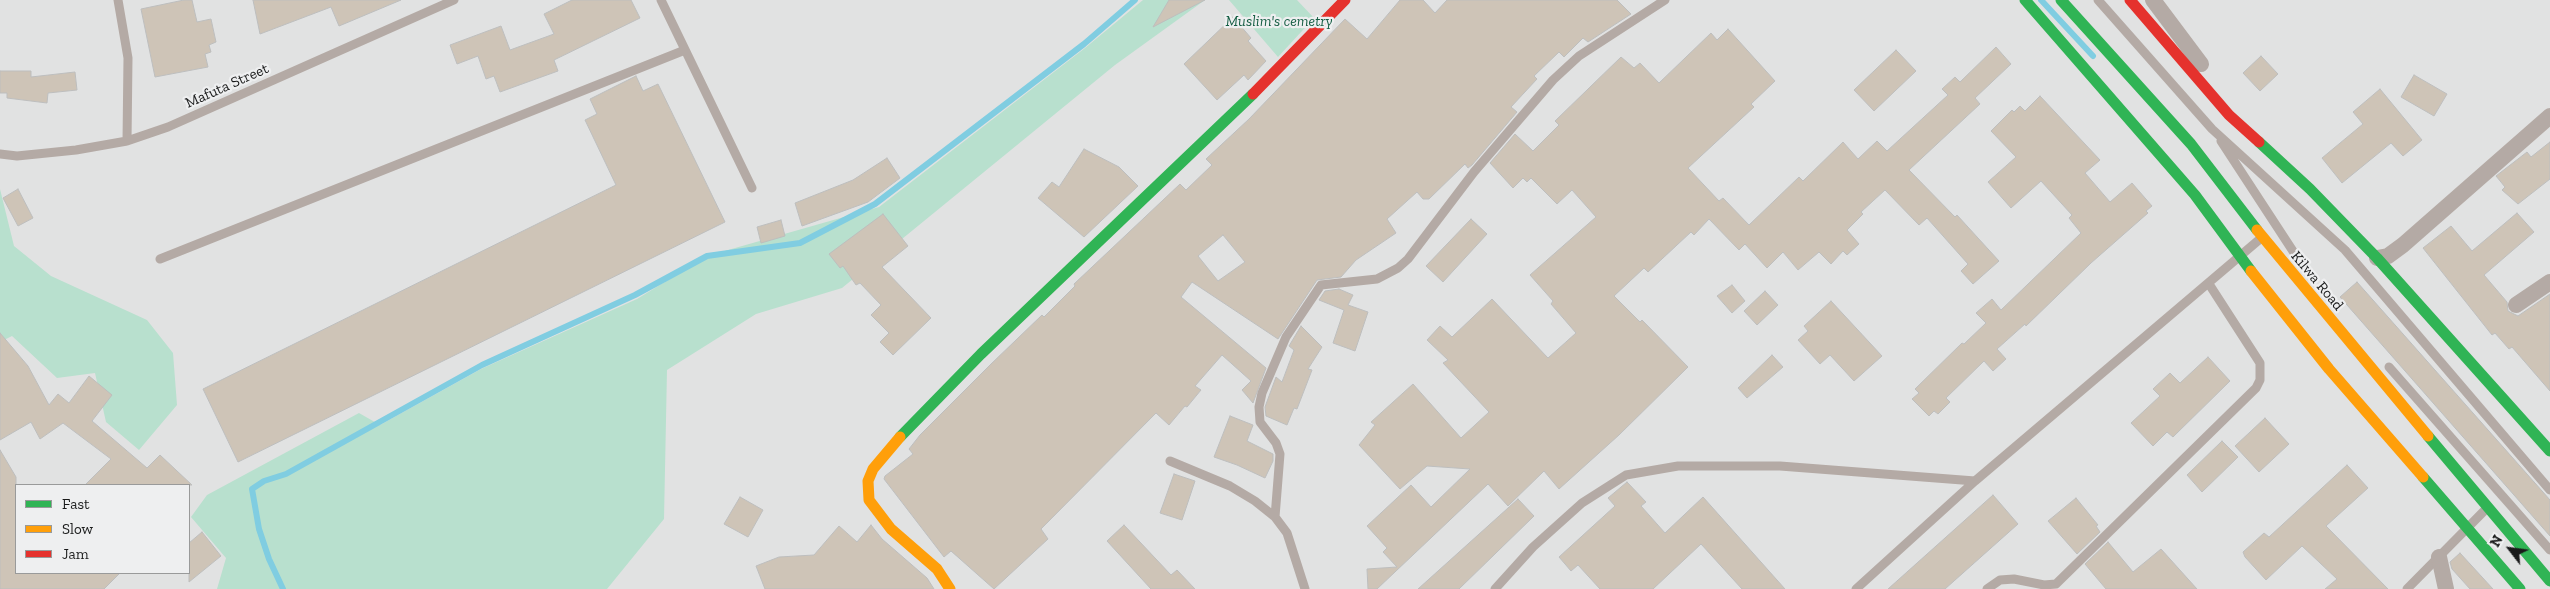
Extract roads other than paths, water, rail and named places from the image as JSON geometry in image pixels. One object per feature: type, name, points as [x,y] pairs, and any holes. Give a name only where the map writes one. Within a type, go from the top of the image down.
[{"type":"main road","points":[[950,589],[937,569],[891,529],[870,500],[868,481],[873,469],[910,426],[981,354],[1216,130],[1345,0]]},
{"type":"main road","points":[[2025,0],[2195,194],[2239,257],[2329,369],[2520,589]]},
{"type":"main road","name":"Kilwa Road","points":[[2061,0],[2191,144],[2262,237],[2550,581]]},
{"type":"main road","points":[[2130,0],[2229,115],[2382,257],[2550,450]]},
{"type":"street","points":[[2153,0],[2213,80],[2550,436]]},
{"type":"street","points":[[2382,257],[2550,116]]},
{"type":"street","points":[[2516,305],[2550,282]]},
{"type":"street","points":[[2439,556],[2446,589]]},
{"type":"lane","points":[[118,0],[128,58],[128,141]]},
{"type":"lane","name":"Mafuta Street","points":[[0,154],[17,156],[76,150],[128,141],[168,127],[454,0]]},
{"type":"lane","points":[[661,0],[752,188]]},
{"type":"lane","points":[[1275,517],[1280,454],[1276,443],[1260,422],[1259,407],[1262,393],[1286,337],[1321,285],[1377,279],[1403,263],[1474,172],[1553,80],[1579,56],[1665,0]]},
{"type":"lane","points":[[2098,0],[2212,129],[2345,250],[2550,490]]},
{"type":"lane","points":[[160,259],[685,50]]},
{"type":"lane","points":[[2212,129],[2312,280]]},
{"type":"lane","points":[[1856,589],[1975,481],[2262,237]]},
{"type":"lane","points":[[1987,589],[2000,580],[2014,579],[2044,586],[2056,584],[2256,388],[2260,380],[2260,363],[2209,284]]},
{"type":"lane","points":[[2383,361],[2550,550]]},
{"type":"lane","points":[[1170,461],[1230,486],[1256,501],[1275,517],[1287,533],[1305,589]]},
{"type":"lane","points":[[1495,589],[1533,548],[1582,503],[1626,475],[1678,466],[1780,466],[1975,481]]},
{"type":"lane","points":[[2406,589],[2488,507]]},
{"type":"waterway","points":[[283,589],[269,559],[259,529],[252,489],[264,481],[286,474],[482,365],[635,295],[707,256],[800,243],[875,204],[1084,44],[1135,0]]},
{"type":"waterway","points":[[2041,0],[2093,56]]},
{"type":"park label","name":"Muslim's cemetry","points":[[1279,22]]}]
